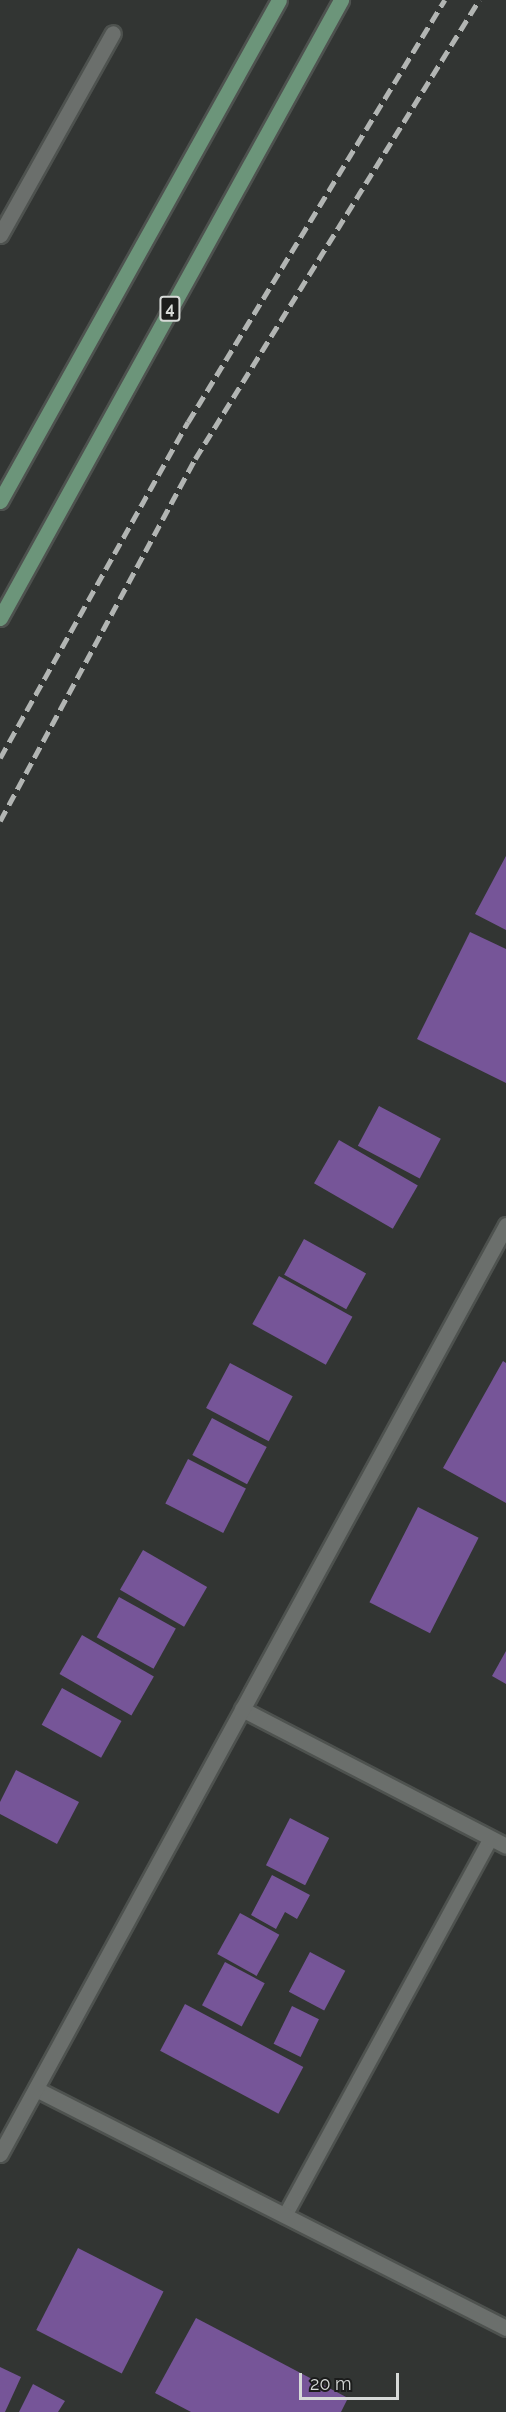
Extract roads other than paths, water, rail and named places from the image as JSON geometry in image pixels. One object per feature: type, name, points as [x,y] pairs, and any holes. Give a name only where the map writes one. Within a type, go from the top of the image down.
[{"type":"main road","points":[[0,501],[279,0]]},
{"type":"main road","name":"4","points":[[0,618],[341,0]]},
{"type":"street","points":[[0,235],[113,33]]},
{"type":"street","points":[[0,2154],[506,1225]]},
{"type":"street","points":[[242,1709],[506,1846]]},
{"type":"street","points":[[36,2089],[506,2328]]},
{"type":"lane","points":[[285,2216],[491,1838]]},
{"type":"railway","points":[[0,758],[188,422],[445,0]]},
{"type":"railway","points":[[0,821],[195,459],[479,0]]}]
